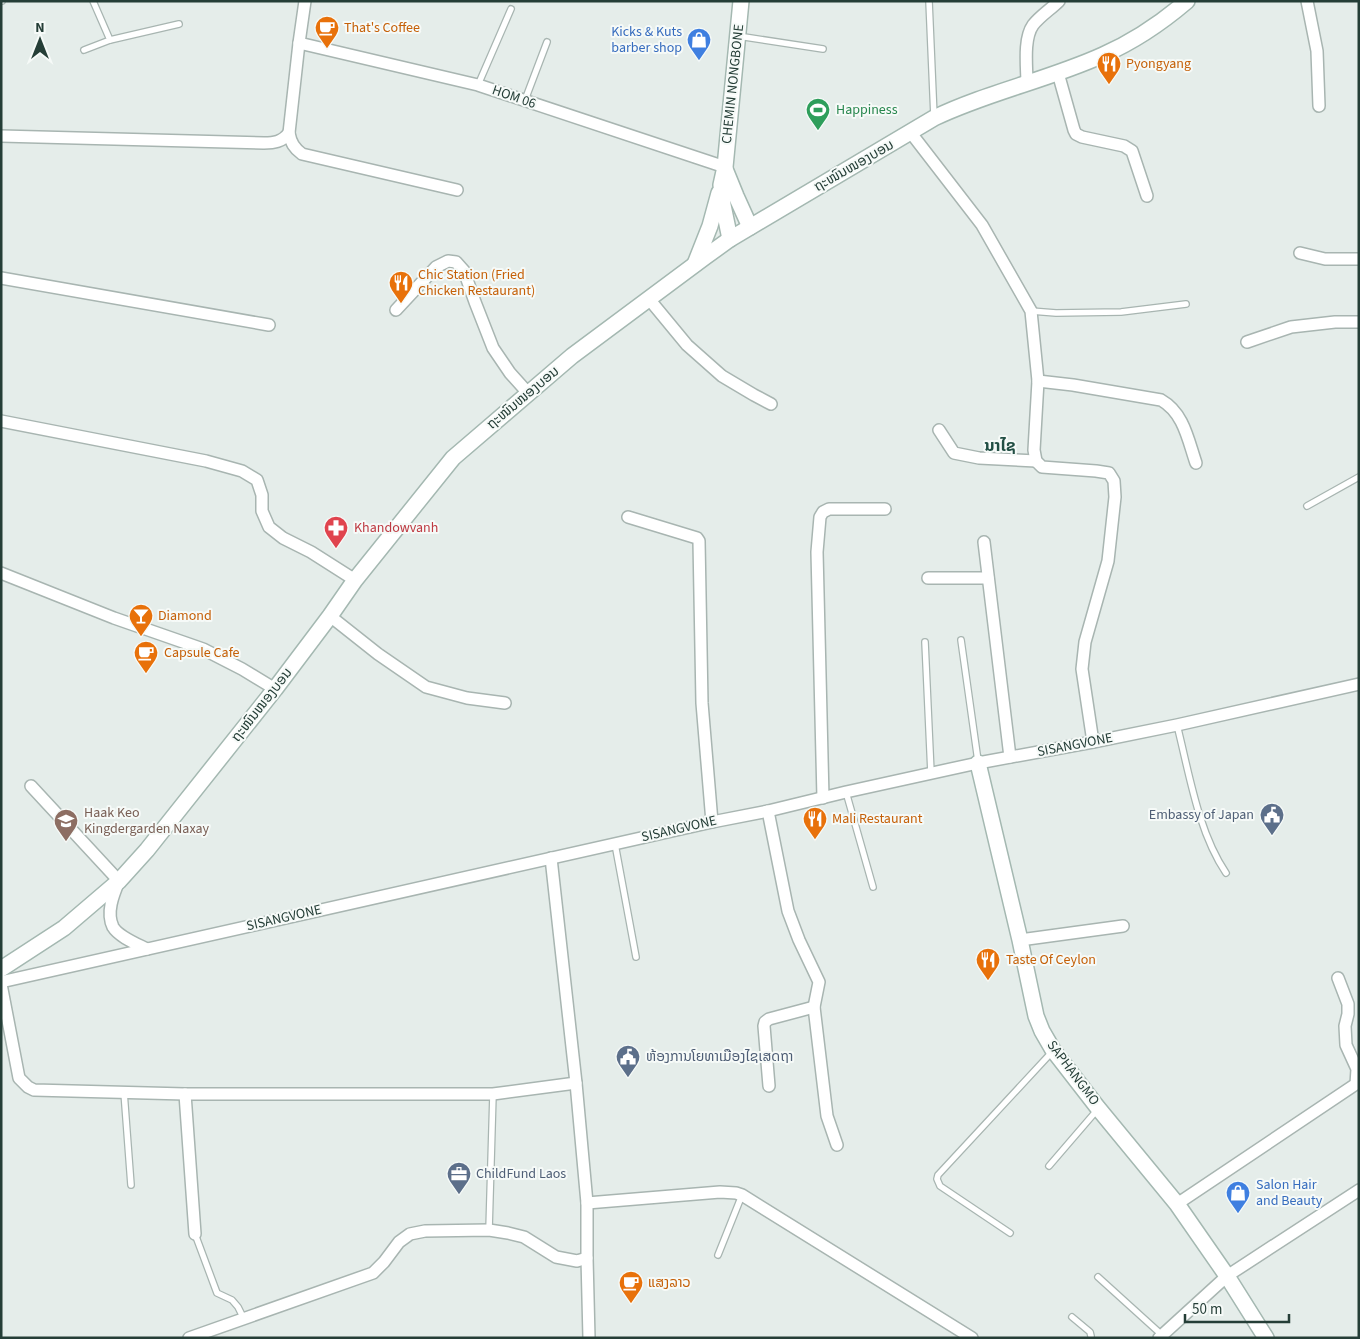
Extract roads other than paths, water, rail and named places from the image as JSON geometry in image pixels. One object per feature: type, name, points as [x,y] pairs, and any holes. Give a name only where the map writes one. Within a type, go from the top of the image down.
[{"type":"street","points":[[305,1],[298,43],[289,133],[296,150],[302,154],[457,190]]},
{"type":"street","name":"CHEMIN NONGBONE","points":[[730,240],[721,185],[725,167],[741,1]]},
{"type":"street","points":[[1027,84],[1028,35],[1033,26],[1059,1]]},
{"type":"street","name":"ຖະໜົນໜອງບອນ","points":[[1,970],[64,928],[118,881],[147,850],[275,689],[330,616],[354,580],[453,458],[572,356],[730,240],[934,118],[960,106],[1103,56],[1161,23],[1187,1]]},
{"type":"street","points":[[1307,1],[1317,51],[1319,106]]},
{"type":"street","name":"HOM 06","points":[[298,43],[478,84],[725,167]]},
{"type":"street","points":[[1058,73],[1076,134],[1124,146],[1132,151],[1148,196]]},
{"type":"street","points":[[911,132],[982,225],[1031,312],[1038,381],[1034,450],[1036,460],[1042,467],[1108,473],[1114,481],[1115,497],[1108,561],[1085,642],[1082,669],[1094,742]]},
{"type":"street","points":[[1,136],[264,144],[275,143],[284,139],[289,133]]},
{"type":"street","name":"CHEMIN NONGBONE","points":[[725,167],[750,227]]},
{"type":"street","points":[[695,264],[710,226],[721,185]]},
{"type":"street","points":[[1300,252],[1325,259],[1359,259]]},
{"type":"street","points":[[396,310],[436,267],[448,260],[456,262],[464,271],[493,348],[510,373],[528,393]]},
{"type":"street","points":[[1,278],[269,324]]},
{"type":"street","points":[[649,299],[687,345],[722,376],[771,404]]},
{"type":"street","points":[[1247,342],[1291,327],[1335,322],[1359,322]]},
{"type":"street","points":[[1038,381],[1162,400],[1169,405],[1182,422],[1196,463]]},
{"type":"street","points":[[1,420],[206,461],[242,472],[257,480],[262,495],[262,512],[269,527],[283,538],[311,552],[354,580]]},
{"type":"street","points":[[939,430],[954,452],[980,458],[1036,460]]},
{"type":"street","points":[[823,798],[817,552],[820,517],[823,512],[829,509],[885,509]]},
{"type":"street","points":[[628,516],[697,538],[699,541],[702,703],[712,822]]},
{"type":"street","points":[[984,542],[1010,757]]},
{"type":"street","points":[[1,573],[114,618],[203,649],[275,689]]},
{"type":"street","points":[[928,578],[988,578]]},
{"type":"street","points":[[330,616],[378,654],[426,686],[466,698],[505,703]]},
{"type":"street","name":"SISANGVONE","points":[[1,983],[931,773],[1094,742],[1358,684]]},
{"type":"street","name":"SAPHANGMO","points":[[978,763],[1036,1016],[1042,1031],[1053,1050],[1098,1108],[1177,1204],[1227,1276],[1266,1338]]},
{"type":"street","points":[[31,786],[118,881],[112,897],[110,914],[114,928],[125,938],[146,949]]},
{"type":"street","points":[[768,811],[788,911],[799,940],[819,982],[814,1007],[827,1116],[837,1145]]},
{"type":"street","points":[[550,858],[576,1083],[587,1203],[589,1338]]},
{"type":"street","points":[[1020,940],[1123,926]]},
{"type":"street","points":[[1177,1204],[1356,1084],[1357,1069],[1346,1045],[1345,1026],[1348,1004],[1338,978]]},
{"type":"street","points":[[1,983],[19,1078],[34,1090],[185,1094],[493,1094],[576,1083]]},
{"type":"street","points":[[769,1086],[765,1022],[769,1019],[814,1007]]},
{"type":"street","points":[[185,1094],[195,1234]]},
{"type":"street","points":[[1160,1336],[1227,1276],[1359,1190]]},
{"type":"street","points":[[587,1203],[720,1192],[742,1195],[972,1338]]},
{"type":"street","points":[[189,1338],[373,1273],[399,1242],[410,1234],[424,1231],[489,1230],[524,1237],[556,1257],[577,1261],[587,1258]]},
{"type":"lane","points":[[92,1],[110,40]]},
{"type":"lane","points":[[929,1],[934,118]]},
{"type":"lane","points":[[478,84],[511,9]]},
{"type":"lane","points":[[84,50],[110,40],[179,24]]},
{"type":"lane","points":[[738,36],[823,49]]},
{"type":"lane","points":[[525,100],[547,42]]},
{"type":"lane","points":[[1031,312],[1121,312],[1186,304]]},
{"type":"lane","points":[[1307,506],[1359,477]]},
{"type":"lane","points":[[961,640],[978,763]]},
{"type":"lane","points":[[925,642],[931,773]]},
{"type":"lane","points":[[1177,724],[1201,819],[1216,858],[1226,873]]},
{"type":"lane","points":[[846,792],[873,886]]},
{"type":"lane","points":[[615,844],[636,957]]},
{"type":"lane","points":[[1010,1233],[940,1186],[937,1179],[938,1175],[1053,1050]]},
{"type":"lane","points":[[124,1092],[131,1185]]},
{"type":"lane","points":[[489,1230],[493,1094]]},
{"type":"lane","points":[[1049,1166],[1098,1108]]},
{"type":"lane","points":[[718,1256],[742,1195]]},
{"type":"lane","points":[[195,1234],[217,1293],[232,1300],[244,1318]]},
{"type":"lane","points":[[1098,1277],[1160,1336]]},
{"type":"lane","points":[[1072,1317],[1090,1332],[1091,1338]]},
{"type":"place","name":"That's Coffee","points":[[327,49]]},
{"type":"place","name":"Kicks & Kuts barber shop","points":[[699,61]]},
{"type":"place","name":"Pyongyang","points":[[1109,85]]},
{"type":"place","name":"Happiness","points":[[818,131]]},
{"type":"place","name":"Chic Station (Fried Chicken Restaurant)","points":[[401,304]]},
{"type":"place","name":"Khandowvanh","points":[[336,549]]},
{"type":"place","name":"Diamond","points":[[141,637]]},
{"type":"place","name":"Capsule Cafe","points":[[146,674]]},
{"type":"place","name":"Embassy of Japan","points":[[1272,836]]},
{"type":"place","name":"Mali Restaurant","points":[[815,840]]},
{"type":"place","name":"Haak Keo Kingdergarden Naxay","points":[[66,842]]},
{"type":"place","name":"Taste Of Ceylon","points":[[988,981]]},
{"type":"place","name":"ຫ້ອງການໂຍທາເມືອງໄຊເສດຖາ","points":[[628,1078]]},
{"type":"place","name":"ChildFund Laos","points":[[459,1195]]},
{"type":"place","name":"Salon Hair and Beauty","points":[[1238,1214]]},
{"type":"place","name":"ແສງລາວ","points":[[631,1304]]},
{"type":"district","name":"ນາໄຊ","points":[[1000,446]]}]
